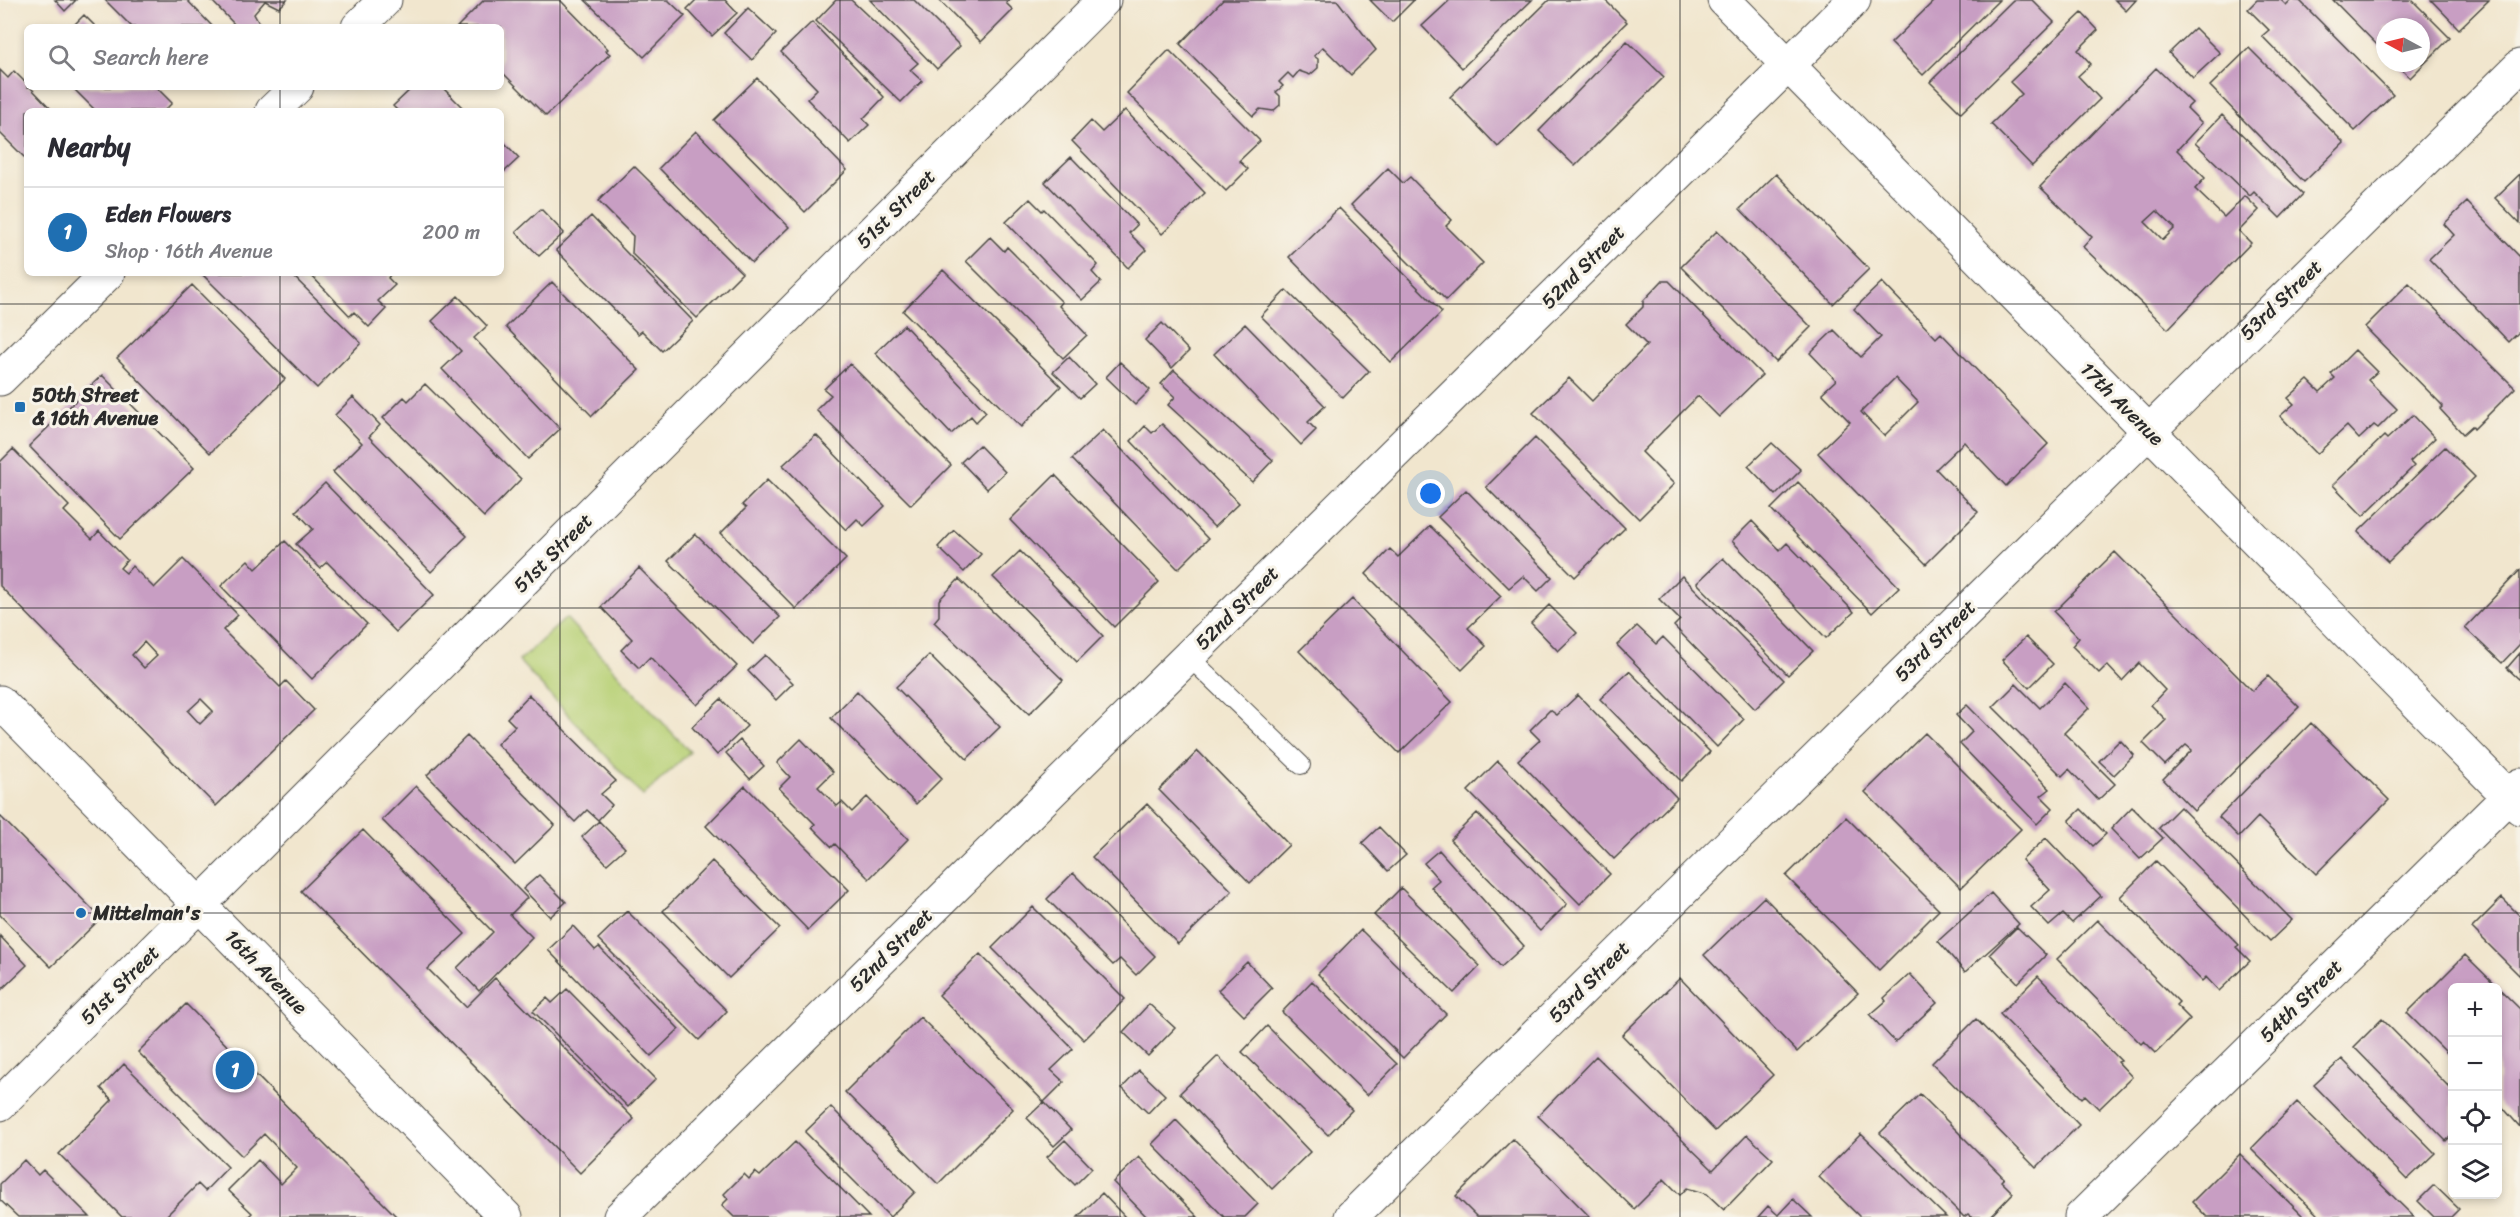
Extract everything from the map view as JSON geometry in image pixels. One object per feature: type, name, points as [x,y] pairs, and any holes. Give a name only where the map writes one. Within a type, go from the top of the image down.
[{"type":"street","points":[[361,24],[385,0]]},
{"type":"street","name":"51st Street","points":[[0,1104],[1104,0]]},
{"type":"street","name":"17th Avenue","points":[[1724,0],[2149,430],[2516,796]]},
{"type":"street","name":"52nd Street","points":[[620,1217],[1854,0]]},
{"type":"street","name":"53rd Street","points":[[1351,1217],[2520,66]]},
{"type":"street","points":[[275,108],[294,90]]},
{"type":"street","points":[[0,379],[105,276]]},
{"type":"street","name":"16th Avenue","points":[[0,702],[506,1217]]},
{"type":"street","name":"54th Street","points":[[2081,1217],[2516,796]]},
{"type":"lane","points":[[1188,656],[1301,765]]},
{"type":"green space","points":[[566,618],[690,752],[643,796],[519,661]]},
{"type":"building","points":[[55,0],[76,0],[65,11]]},
{"type":"building","points":[[105,0],[187,0],[210,24],[129,24]]},
{"type":"building","points":[[211,0],[287,0],[279,8],[265,1],[254,14],[259,24],[234,24]]},
{"type":"building","points":[[484,0],[560,0],[608,49],[606,51],[610,54],[546,116],[504,74],[504,24],[460,24]]},
{"type":"building","points":[[585,0],[668,0],[685,16],[644,57]]},
{"type":"building","points":[[696,0],[725,0],[737,13],[712,36],[687,9]]},
{"type":"building","points":[[836,0],[851,0],[918,63],[910,70],[922,81],[901,102],[816,21]]},
{"type":"building","points":[[870,0],[914,0],[960,46],[937,69]]},
{"type":"building","points":[[939,0],[1010,0],[1006,3],[1013,10],[981,42]]},
{"type":"building","points":[[1223,0],[1337,0],[1376,50],[1351,75],[1323,47],[1314,56],[1318,59],[1318,68],[1310,75],[1299,71],[1293,78],[1288,73],[1279,82],[1283,86],[1276,92],[1280,96],[1280,105],[1273,111],[1260,109],[1253,116],[1180,44]]},
{"type":"building","points":[[1370,0],[1414,0],[1392,22]]},
{"type":"building","points":[[1450,0],[1532,0],[1462,68],[1422,26]]},
{"type":"building","points":[[1549,0],[1605,0],[1627,22],[1498,147],[1450,97]]},
{"type":"building","points":[[1935,0],[1999,0],[1923,75],[1891,43]]},
{"type":"building","points":[[2013,0],[2032,0],[2054,22],[1961,113],[1930,82]]},
{"type":"building","points":[[2115,0],[2136,0],[2126,11]]},
{"type":"building","points":[[2257,0],[2281,0],[2286,5],[2291,0],[2300,1],[2393,95],[2355,131],[2262,36],[2269,30],[2248,9]]},
{"type":"building","points":[[2333,0],[2412,0],[2430,18],[2376,18],[2376,44]]},
{"type":"building","points":[[2431,0],[2489,0],[2459,29]]},
{"type":"building","points":[[748,8],[776,34],[752,60],[724,33]]},
{"type":"building","points":[[2082,13],[2098,30],[2078,50],[2091,64],[2078,76],[2100,99],[2032,166],[1991,124],[2022,94],[2010,82]]},
{"type":"building","points":[[84,15],[93,24],[75,24]]},
{"type":"building","points":[[2430,18],[2450,38],[2430,58]]},
{"type":"building","points":[[812,22],[884,97],[863,119],[869,125],[850,143],[807,99],[817,89],[781,52]]},
{"type":"building","points":[[2195,28],[2220,53],[2193,78],[2169,53]]},
{"type":"building","points":[[1627,41],[1664,77],[1575,166],[1539,131]]},
{"type":"building","points":[[2249,48],[2344,143],[2304,182],[2210,86]]},
{"type":"building","points":[[1169,50],[1260,141],[1239,161],[1248,169],[1226,191],[1127,93]]},
{"type":"building","points":[[2156,68],[2192,103],[2187,108],[2202,123],[2177,150],[2205,178],[2195,189],[2224,217],[2245,196],[2259,210],[2239,231],[2251,243],[2168,329],[2083,247],[2092,237],[2040,187]],"holes":[[[2157,211],[2175,228],[2163,240],[2145,222]]]},
{"type":"building","points":[[0,70],[8,78],[14,71],[24,81],[24,90],[33,90],[50,108],[24,108],[24,157],[0,133]]},
{"type":"building","points":[[2404,72],[2416,72],[2410,78]]},
{"type":"building","points":[[757,78],[847,170],[805,212],[714,120]]},
{"type":"building","points":[[75,90],[159,90],[172,103],[167,108],[93,108]]},
{"type":"building","points":[[410,90],[445,90],[463,108],[395,108],[393,106]]},
{"type":"building","points":[[1125,110],[1205,193],[1162,234],[1072,141],[1091,121],[1102,132]]},
{"type":"building","points":[[2222,115],[2303,194],[2280,218],[2254,192],[2250,196],[2195,143]]},
{"type":"building","points":[[696,131],[789,227],[752,263],[659,168]]},
{"type":"building","points":[[504,142],[519,158],[504,172]]},
{"type":"building","points":[[1071,157],[1137,225],[1129,233],[1146,250],[1128,268],[1045,182]]},
{"type":"building","points":[[634,166],[742,273],[697,318],[632,254],[633,236],[598,201]]},
{"type":"building","points":[[1388,168],[1403,183],[1410,177],[1452,220],[1446,226],[1483,263],[1446,300],[1351,205]]},
{"type":"building","points":[[1776,174],[1869,269],[1833,304],[1740,209]]},
{"type":"building","points":[[2520,174],[2520,224],[2495,198]]},
{"type":"building","points":[[1030,199],[1042,211],[1044,209],[1098,265],[1092,272],[1101,282],[1082,300],[1006,222]]},
{"type":"building","points":[[2467,202],[2520,257],[2520,331],[2509,342],[2429,259],[2454,235],[2444,224]]},
{"type":"building","points":[[1339,208],[1442,312],[1391,362],[1289,257]]},
{"type":"building","points":[[541,209],[564,233],[539,256],[516,232]]},
{"type":"building","points":[[591,216],[693,321],[662,351],[642,331],[638,334],[556,250]]},
{"type":"building","points":[[1717,231],[1811,327],[1776,362],[1681,267]]},
{"type":"building","points":[[990,237],[1004,251],[1007,247],[1062,302],[1059,306],[1087,335],[1063,358],[966,261]]},
{"type":"building","points":[[943,270],[1061,386],[1021,427],[903,311]]},
{"type":"building","points":[[204,276],[293,276],[361,343],[317,388]]},
{"type":"building","points":[[312,276],[389,276],[388,278],[395,285],[378,301],[386,309],[369,327],[354,312],[350,316]]},
{"type":"building","points":[[1662,281],[1669,281],[1762,375],[1719,417],[1698,396],[1642,452],[1674,484],[1639,519],[1533,413],[1569,378],[1592,401],[1647,345],[1626,324],[1643,307],[1643,301]]},
{"type":"building","points":[[552,282],[639,370],[592,416],[506,327]]},
{"type":"building","points":[[1882,282],[1936,338],[1941,333],[2048,444],[2006,486],[1964,442],[1936,469],[1978,512],[1926,564],[1818,453],[1850,422],[1822,393],[1836,380],[1810,353],[1834,330],[1861,357],[1881,337],[1854,309]],"holes":[[[1895,378],[1918,402],[1884,436],[1861,412]]]},
{"type":"building","points":[[2409,283],[2515,388],[2474,429],[2472,426],[2463,434],[2440,409],[2443,406],[2365,327]]},
{"type":"building","points":[[192,285],[285,379],[210,453],[117,358]]},
{"type":"building","points":[[1286,290],[1369,371],[1343,398],[1261,316]]},
{"type":"building","points":[[458,296],[487,326],[474,338],[560,429],[528,459],[442,369],[461,351],[432,321]]},
{"type":"building","points":[[1162,323],[1189,351],[1172,368],[1145,340]]},
{"type":"building","points":[[1245,324],[1325,406],[1308,422],[1316,430],[1301,445],[1214,354]]},
{"type":"building","points":[[904,325],[986,412],[976,422],[971,416],[951,434],[875,353]]},
{"type":"building","points":[[2355,350],[2377,372],[2368,380],[2397,409],[2378,428],[2374,425],[2359,439],[2347,426],[2317,454],[2280,416],[2294,404],[2288,398],[2308,380],[2320,392],[2335,378],[2331,374]]},
{"type":"building","points":[[1069,357],[1095,384],[1080,398],[1053,372]]},
{"type":"building","points":[[1120,362],[1150,390],[1135,405],[1106,377]]},
{"type":"building","points":[[850,364],[951,465],[911,505],[816,410],[831,395],[824,389]]},
{"type":"building","points":[[1174,370],[1273,460],[1252,482],[1168,405],[1175,397],[1161,384]]},
{"type":"building","points":[[102,375],[194,468],[120,539],[29,446]]},
{"type":"building","points":[[425,384],[521,479],[484,517],[383,418],[404,397],[408,401]]},
{"type":"building","points":[[353,397],[380,425],[369,437],[467,536],[431,572],[333,472],[362,443],[335,415]]},
{"type":"building","points":[[2413,415],[2435,438],[2410,462],[2414,466],[2363,516],[2333,485],[2384,436],[2387,439]]},
{"type":"building","points":[[1162,424],[1239,503],[1214,527],[1131,441],[1145,426],[1152,433]]},
{"type":"building","points":[[1103,430],[1208,539],[1178,569],[1072,459]]},
{"type":"building","points":[[816,435],[885,506],[864,526],[857,519],[846,530],[783,465]]},
{"type":"building","points":[[1535,438],[1625,528],[1575,577],[1486,487]]},
{"type":"building","points":[[1772,443],[1801,470],[1776,495],[1748,466]]},
{"type":"building","points":[[979,445],[1005,472],[987,489],[961,462]]},
{"type":"building","points":[[2445,447],[2475,477],[2388,562],[2358,532]]},
{"type":"building","points":[[13,449],[69,506],[64,511],[92,539],[99,531],[127,560],[120,568],[126,573],[132,566],[154,588],[183,559],[238,615],[223,630],[280,687],[286,681],[314,710],[216,806],[0,586],[0,462]],"holes":[[[144,642],[157,656],[144,668],[132,655]],[[201,699],[213,711],[200,724],[188,711]]]},
{"type":"building","points":[[1055,475],[1159,582],[1114,627],[1010,520]]},
{"type":"building","points":[[767,480],[846,559],[796,609],[721,533],[746,508],[742,505]]},
{"type":"building","points":[[1798,482],[1899,587],[1872,613],[1771,509]]},
{"type":"building","points":[[325,483],[434,595],[396,632],[327,562],[320,568],[296,544],[313,529],[296,511]]},
{"type":"building","points":[[1466,490],[1552,577],[1538,591],[1523,576],[1509,588],[1438,517]]},
{"type":"building","points":[[1752,521],[1780,550],[1787,543],[1854,612],[1826,638],[1732,541]]},
{"type":"building","points":[[1430,526],[1501,596],[1468,628],[1486,646],[1462,670],[1366,574],[1390,549],[1398,557]]},
{"type":"building","points":[[954,530],[981,554],[964,572],[938,547]]},
{"type":"building","points":[[695,534],[780,617],[753,644],[668,561]]},
{"type":"building","points":[[285,541],[367,624],[312,679],[221,586],[248,560],[256,569]]},
{"type":"building","points":[[1020,551],[1103,636],[1077,662],[993,577]]},
{"type":"building","points":[[2115,552],[2252,691],[2268,676],[2299,707],[2194,811],[2163,779],[2192,750],[2186,745],[2165,765],[2143,743],[2166,720],[2151,705],[2165,690],[2139,663],[2122,681],[2107,665],[2099,673],[2072,646],[2079,638],[2054,612]]},
{"type":"building","points":[[1723,558],[1813,651],[1788,675],[1697,583]]},
{"type":"building","points":[[639,568],[737,666],[697,705],[650,657],[639,668],[621,650],[632,639],[601,607]]},
{"type":"building","points":[[2520,570],[2520,644],[2502,663],[2465,628]]},
{"type":"building","points":[[1682,576],[1784,680],[1755,709],[1674,626],[1680,620],[1659,599]]},
{"type":"building","points":[[959,579],[1063,680],[1029,714],[934,622],[939,616],[939,600]]},
{"type":"building","points":[[1352,599],[1452,702],[1399,753],[1299,651]]},
{"type":"building","points":[[1549,605],[1577,633],[1558,651],[1531,623]]},
{"type":"building","points":[[1637,626],[1656,644],[1663,637],[1744,719],[1717,747],[1617,645]]},
{"type":"building","points":[[2026,637],[2053,664],[2029,688],[2002,660]]},
{"type":"building","points":[[2520,653],[2520,680],[2507,668]]},
{"type":"building","points":[[765,655],[793,683],[776,700],[748,671]]},
{"type":"building","points":[[929,655],[1000,727],[967,759],[896,687]]},
{"type":"building","points":[[1629,671],[1710,752],[1681,781],[1600,699]]},
{"type":"building","points":[[2065,683],[2089,708],[2064,733],[2115,784],[2098,800],[2069,769],[2062,776],[1993,707],[2016,684],[2040,708]]},
{"type":"building","points":[[857,691],[942,778],[916,804],[831,718]]},
{"type":"building","points":[[529,695],[616,781],[601,794],[612,805],[598,820],[587,810],[575,822],[497,744],[515,726],[507,718]]},
{"type":"building","points":[[1578,695],[1677,798],[1614,859],[1518,760],[1540,740],[1530,730],[1550,710],[1557,715]]},
{"type":"building","points":[[721,699],[747,726],[717,755],[692,727]]},
{"type":"building","points":[[1967,705],[2050,789],[2041,796],[2053,808],[2037,824],[1960,744],[1972,732],[1956,715]]},
{"type":"building","points":[[2311,723],[2389,800],[2316,874],[2258,817],[2239,837],[2219,817]]},
{"type":"building","points":[[1925,733],[2021,829],[1961,888],[1865,792]]},
{"type":"building","points":[[467,736],[555,825],[515,864],[427,775]]},
{"type":"building","points":[[801,739],[833,772],[818,787],[837,806],[842,802],[852,812],[867,797],[908,839],[869,879],[835,844],[832,847],[812,827],[815,824],[779,788],[790,777],[777,763]]},
{"type":"building","points":[[740,740],[764,766],[750,779],[726,753]]},
{"type":"building","points":[[2120,740],[2134,755],[2114,775],[2099,761]]},
{"type":"building","points":[[1198,751],[1289,845],[1250,883],[1159,790]]},
{"type":"building","points":[[1498,761],[1610,874],[1580,904],[1468,791]]},
{"type":"building","points":[[416,786],[527,898],[510,915],[532,937],[479,991],[457,968],[493,932],[382,820]]},
{"type":"building","points":[[745,786],[849,890],[808,930],[706,826]]},
{"type":"building","points":[[1147,804],[1232,891],[1178,944],[1092,857]]},
{"type":"building","points":[[2132,807],[2163,838],[2140,859],[2111,829]]},
{"type":"building","points":[[2180,807],[2292,920],[2270,941],[2159,828]]},
{"type":"building","points":[[2081,809],[2106,834],[2093,846],[2069,821]]},
{"type":"building","points":[[1477,813],[1567,904],[1540,931],[1450,840]]},
{"type":"building","points":[[0,816],[101,918],[51,967],[0,915]]},
{"type":"building","points":[[1846,817],[1939,910],[1879,970],[1786,876]]},
{"type":"building","points":[[599,821],[625,848],[607,864],[582,837]]},
{"type":"building","points":[[1379,827],[1406,855],[1388,871],[1362,843]]},
{"type":"building","points":[[363,830],[465,934],[428,969],[466,1007],[495,978],[634,1119],[580,1173],[301,891]]},
{"type":"building","points":[[2046,838],[2101,896],[2072,923],[2063,914],[2049,926],[2031,907],[2050,890],[2022,860]]},
{"type":"building","points":[[1439,850],[1524,946],[1501,967],[1431,887],[1439,880],[1424,863]]},
{"type":"building","points":[[712,861],[780,928],[729,978],[663,911]]},
{"type":"building","points":[[2156,861],[2239,945],[2236,947],[2250,961],[2219,991],[2206,977],[2202,981],[2120,897]]},
{"type":"building","points":[[1073,873],[1155,956],[1136,975],[1120,959],[1113,965],[1047,899]]},
{"type":"building","points":[[539,875],[566,902],[550,917],[523,889]]},
{"type":"building","points":[[1401,888],[1480,966],[1454,993],[1374,915]]},
{"type":"building","points":[[1991,893],[2019,924],[1965,972],[1938,941]]},
{"type":"building","points":[[1764,897],[1858,993],[1797,1052],[1704,955]]},
{"type":"building","points":[[2502,898],[2520,916],[2520,976],[2472,928]]},
{"type":"building","points":[[1033,907],[1125,999],[1084,1040],[992,948]]},
{"type":"building","points":[[627,911],[727,1011],[699,1040],[598,939]]},
{"type":"building","points":[[2097,920],[2179,1002],[2176,1005],[2190,1019],[2156,1053],[2144,1041],[2141,1044],[2057,959]]},
{"type":"building","points":[[573,926],[595,950],[599,947],[679,1029],[651,1056],[548,950]]},
{"type":"building","points":[[2017,927],[2046,955],[2018,983],[1990,954]]},
{"type":"building","points":[[1361,930],[1446,1014],[1403,1058],[1318,974]]},
{"type":"building","points":[[0,936],[27,965],[0,991]]},
{"type":"building","points":[[980,954],[1073,1049],[1051,1070],[1064,1082],[1044,1102],[939,995]]},
{"type":"building","points":[[2465,955],[2494,983],[2448,983],[2448,1054],[2407,1013]]},
{"type":"building","points":[[1247,962],[1272,988],[1244,1016],[1218,990]]},
{"type":"building","points":[[1910,974],[1937,1003],[1895,1042],[1870,1015],[1886,1001],[1884,998]]},
{"type":"building","points":[[2038,976],[2121,1061],[2118,1062],[2132,1077],[2099,1109],[2085,1095],[2082,1098],[2000,1014]]},
{"type":"building","points":[[1680,978],[1773,1075],[1715,1131],[1622,1035]]},
{"type":"building","points":[[1312,981],[1397,1064],[1367,1095],[1282,1012]]},
{"type":"building","points":[[567,989],[656,1079],[628,1107],[533,1011],[547,998],[552,1003]]},
{"type":"building","points":[[2502,991],[2520,1009],[2520,1127],[2502,1107]]},
{"type":"building","points":[[186,1004],[397,1217],[248,1217],[252,1213],[228,1190],[258,1160],[281,1184],[297,1168],[264,1134],[242,1156],[138,1052]]},
{"type":"building","points":[[1149,1004],[1175,1028],[1148,1056],[1123,1032]]},
{"type":"building","points":[[920,1017],[1013,1109],[938,1184],[845,1092]]},
{"type":"building","points":[[1976,1019],[2079,1125],[2036,1168],[1932,1063]]},
{"type":"building","points":[[2382,1019],[2448,1086],[2448,1139],[2446,1141],[2354,1047]]},
{"type":"building","points":[[1267,1026],[1352,1110],[1328,1135],[1242,1052]]},
{"type":"building","points":[[1218,1056],[1310,1152],[1272,1189],[1180,1093]]},
{"type":"building","points":[[1596,1056],[1713,1170],[1747,1135],[1773,1159],[1724,1210],[1707,1194],[1687,1188],[1680,1195],[1664,1179],[1634,1209],[1538,1116]]},
{"type":"building","points":[[2342,1059],[2435,1153],[2407,1180],[2314,1085]]},
{"type":"building","points":[[124,1064],[228,1167],[205,1191],[198,1184],[165,1217],[122,1217],[59,1154],[112,1100],[101,1088]]},
{"type":"building","points":[[1139,1070],[1165,1095],[1148,1113],[1122,1088]]},
{"type":"building","points":[[1920,1094],[2004,1178],[2001,1181],[2013,1193],[1990,1217],[1971,1217],[1968,1214],[1964,1217],[1880,1133]]},
{"type":"building","points":[[1044,1102],[1071,1130],[1054,1146],[1027,1118]]},
{"type":"building","points":[[2297,1102],[2414,1217],[2320,1217],[2251,1149]]},
{"type":"building","points":[[831,1107],[915,1192],[890,1217],[805,1132]]},
{"type":"building","points":[[1176,1120],[1258,1204],[1245,1217],[1224,1217],[1152,1144]]},
{"type":"building","points":[[1861,1134],[1946,1217],[1860,1217],[1819,1177]]},
{"type":"building","points":[[1513,1139],[1590,1217],[1477,1217],[1456,1196]]},
{"type":"building","points":[[1065,1140],[1092,1168],[1075,1185],[1047,1157]]},
{"type":"building","points":[[795,1142],[869,1217],[734,1217],[722,1205],[728,1199],[724,1194],[744,1174],[749,1179],[755,1172],[760,1176]]},
{"type":"building","points":[[2240,1154],[2304,1217],[2207,1217],[2192,1202]]},
{"type":"building","points":[[1139,1157],[1198,1217],[1147,1217],[1113,1182]]},
{"type":"building","points":[[24,1160],[38,1175],[43,1170],[90,1217],[18,1217],[0,1200],[0,1184]]},
{"type":"building","points":[[2434,1185],[2459,1209],[2451,1217],[2434,1217],[2418,1201]]},
{"type":"building","points":[[1102,1193],[1125,1217],[1078,1217]]},
{"type":"building","points":[[1793,1199],[1812,1217],[1758,1217],[1768,1206],[1778,1215]]},
{"type":"place","name":"50th Street & 16th Avenue","points":[[20,407]]},
{"type":"place","name":"Mittelman's","points":[[81,913]]},
{"type":"place","name":"Eden Flowers","points":[[235,1070]]}]
